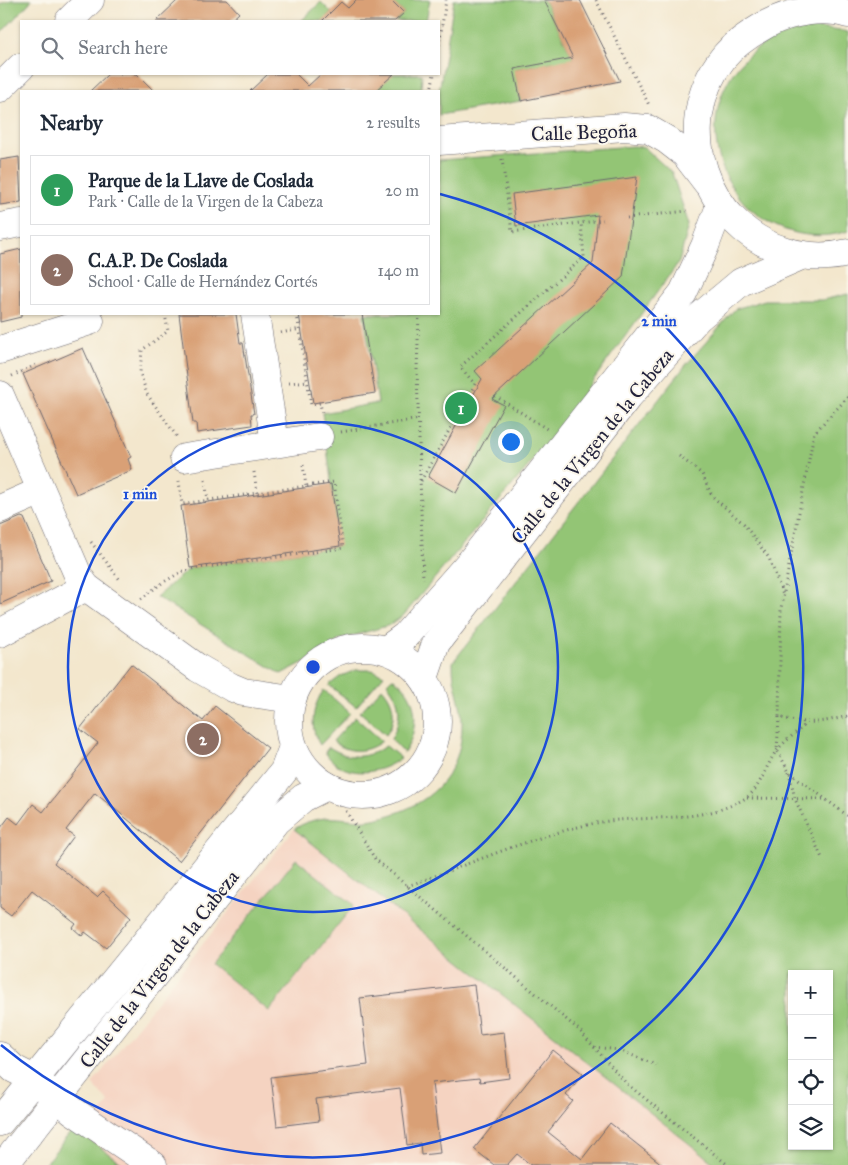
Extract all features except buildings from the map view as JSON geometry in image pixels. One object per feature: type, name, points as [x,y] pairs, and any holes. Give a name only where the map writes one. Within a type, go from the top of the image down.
[{"type":"main road","points":[[70,20],[90,0]]},
{"type":"main road","points":[[747,35],[768,0]]},
{"type":"main road","points":[[714,195],[698,153],[698,119],[706,87],[723,58],[747,35],[777,18],[810,11],[848,14]]},
{"type":"main road","points":[[0,88],[20,68]]},
{"type":"main road","name":"Calle Begoña","points":[[440,141],[624,127],[648,129],[685,154],[742,230],[770,246],[801,256]]},
{"type":"main road","name":"Calle de la Virgen de la Cabeza","points":[[386,650],[405,636],[471,561],[683,293],[705,246],[714,195]]},
{"type":"main road","points":[[0,227],[20,223]]},
{"type":"main road","points":[[801,256],[837,256],[848,253]]},
{"type":"main road","name":"Calle de la Virgen de la Cabeza","points":[[424,678],[436,644],[626,398],[698,318],[741,282],[801,256]]},
{"type":"main road","points":[[255,315],[275,443]]},
{"type":"main road","points":[[0,350],[90,321]]},
{"type":"main road","points":[[0,395],[78,575],[86,587],[198,668],[232,687],[243,692],[292,699]]},
{"type":"main road","points":[[178,458],[329,435]]},
{"type":"main road","points":[[0,509],[41,491]]},
{"type":"main road","points":[[0,633],[86,587]]},
{"type":"main road","points":[[366,646],[386,650],[407,661],[424,678],[433,694],[438,711],[438,730],[433,747],[418,770],[397,787],[380,794],[344,793],[327,786],[312,776],[301,762],[293,747],[288,715],[292,699],[306,672],[325,657],[351,648],[366,646]]},
{"type":"main road","name":"Calle de la Virgen de la Cabeza","points":[[0,1122],[284,771],[293,747]]},
{"type":"main road","name":"Calle de la Virgen de la Cabeza","points":[[4,1165],[276,821],[303,798],[327,786]]},
{"type":"main road","points":[[0,1056],[14,1070],[34,1079],[73,1111],[153,1165]]},
{"type":"path","points":[[440,39],[446,0]]},
{"type":"path","points":[[596,0],[653,112]]},
{"type":"path","points":[[431,90],[434,75]]},
{"type":"path","points":[[500,151],[512,232],[603,220]]},
{"type":"path","points":[[627,218],[687,212]]},
{"type":"path","points":[[421,481],[476,385],[460,367],[584,258],[582,222]]},
{"type":"path","points":[[140,600],[162,583],[186,570],[343,548],[334,482],[182,504],[178,438],[147,394],[140,373],[142,350],[168,331],[165,315]]},
{"type":"path","points":[[297,315],[312,405]]},
{"type":"path","points":[[419,315],[417,369],[424,585]]},
{"type":"path","points":[[279,333],[300,329]]},
{"type":"path","points":[[286,384],[308,381]]},
{"type":"path","points":[[495,396],[555,434]]},
{"type":"path","points":[[822,858],[795,799],[789,772],[777,750],[779,717],[777,700],[783,596],[814,433],[848,397]]},
{"type":"path","points":[[329,435],[419,419]]},
{"type":"path","points":[[679,456],[702,474],[712,496],[744,524],[769,558],[783,596]]},
{"type":"path","points":[[303,465],[306,486]]},
{"type":"path","points":[[254,472],[257,493]]},
{"type":"path","points":[[205,480],[208,500]]},
{"type":"path","points":[[779,717],[806,724],[848,716]]},
{"type":"path","points":[[747,798],[777,750],[806,724]]},
{"type":"path","points":[[789,772],[848,816]]},
{"type":"path","points":[[406,886],[470,864],[516,845],[592,824],[699,814],[723,808],[747,798],[826,799]]},
{"type":"path","points":[[346,811],[375,859],[579,1030],[627,1084],[728,1165]]},
{"type":"path","points":[[594,1047],[619,1050],[656,1065]]},
{"type":"shaded area","points":[[294,829],[716,1165],[124,1165],[84,1135],[109,1102],[92,1084]]},
{"type":"green space","points":[[12,0],[32,0],[0,34],[0,4]]},
{"type":"green space","points":[[390,0],[430,0],[426,20],[396,20],[404,13]]},
{"type":"green space","points":[[454,0],[544,0],[578,68],[552,62],[515,69],[521,101],[440,115],[439,90]]},
{"type":"green space","points":[[321,2],[331,12],[325,20],[302,20]]},
{"type":"green space","points":[[818,28],[848,32],[848,231],[820,236],[792,232],[764,219],[741,200],[726,176],[717,148],[716,120],[723,92],[738,67],[761,46],[774,38],[796,31]]},
{"type":"green space","points":[[383,75],[422,75],[421,90],[378,89],[388,79]]},
{"type":"green space","points":[[634,146],[644,147],[672,173],[689,225],[679,262],[550,440],[404,615],[390,625],[339,640],[322,653],[281,674],[156,597],[190,568],[339,546],[322,413],[378,403],[364,315],[440,315],[440,160]]},
{"type":"green space","points":[[848,294],[848,1165],[716,1165],[294,829],[307,822],[320,819],[365,820],[387,816],[421,801],[436,790],[447,776],[455,761],[460,743],[462,714],[454,678],[453,662],[685,366],[735,309],[765,300],[822,300]]},
{"type":"green space","points":[[356,670],[372,670],[384,675],[356,707],[329,685],[341,676]]},
{"type":"green space","points":[[392,678],[408,693],[414,712],[415,723],[413,733],[404,753],[391,739],[399,717],[396,697],[387,683]]},
{"type":"green space","points":[[382,688],[390,699],[393,711],[392,723],[386,735],[360,712]]},
{"type":"green space","points":[[324,690],[350,713],[320,745],[314,731],[313,717],[317,703]]},
{"type":"green space","points":[[355,717],[382,741],[364,750],[351,750],[333,741]]},
{"type":"green space","points":[[386,746],[401,758],[382,768],[361,772],[350,771],[341,767],[332,761],[325,752],[329,747],[344,754],[358,756],[371,753]]},
{"type":"green space","points":[[296,859],[354,905],[269,1011],[211,964]]},
{"type":"green space","points":[[74,1128],[124,1165],[44,1165]]},
{"type":"place","name":"Parque de la Llave de Coslada","points":[[461,408]]},
{"type":"place","name":"C.A.P. De Coslada","points":[[203,739]]}]
